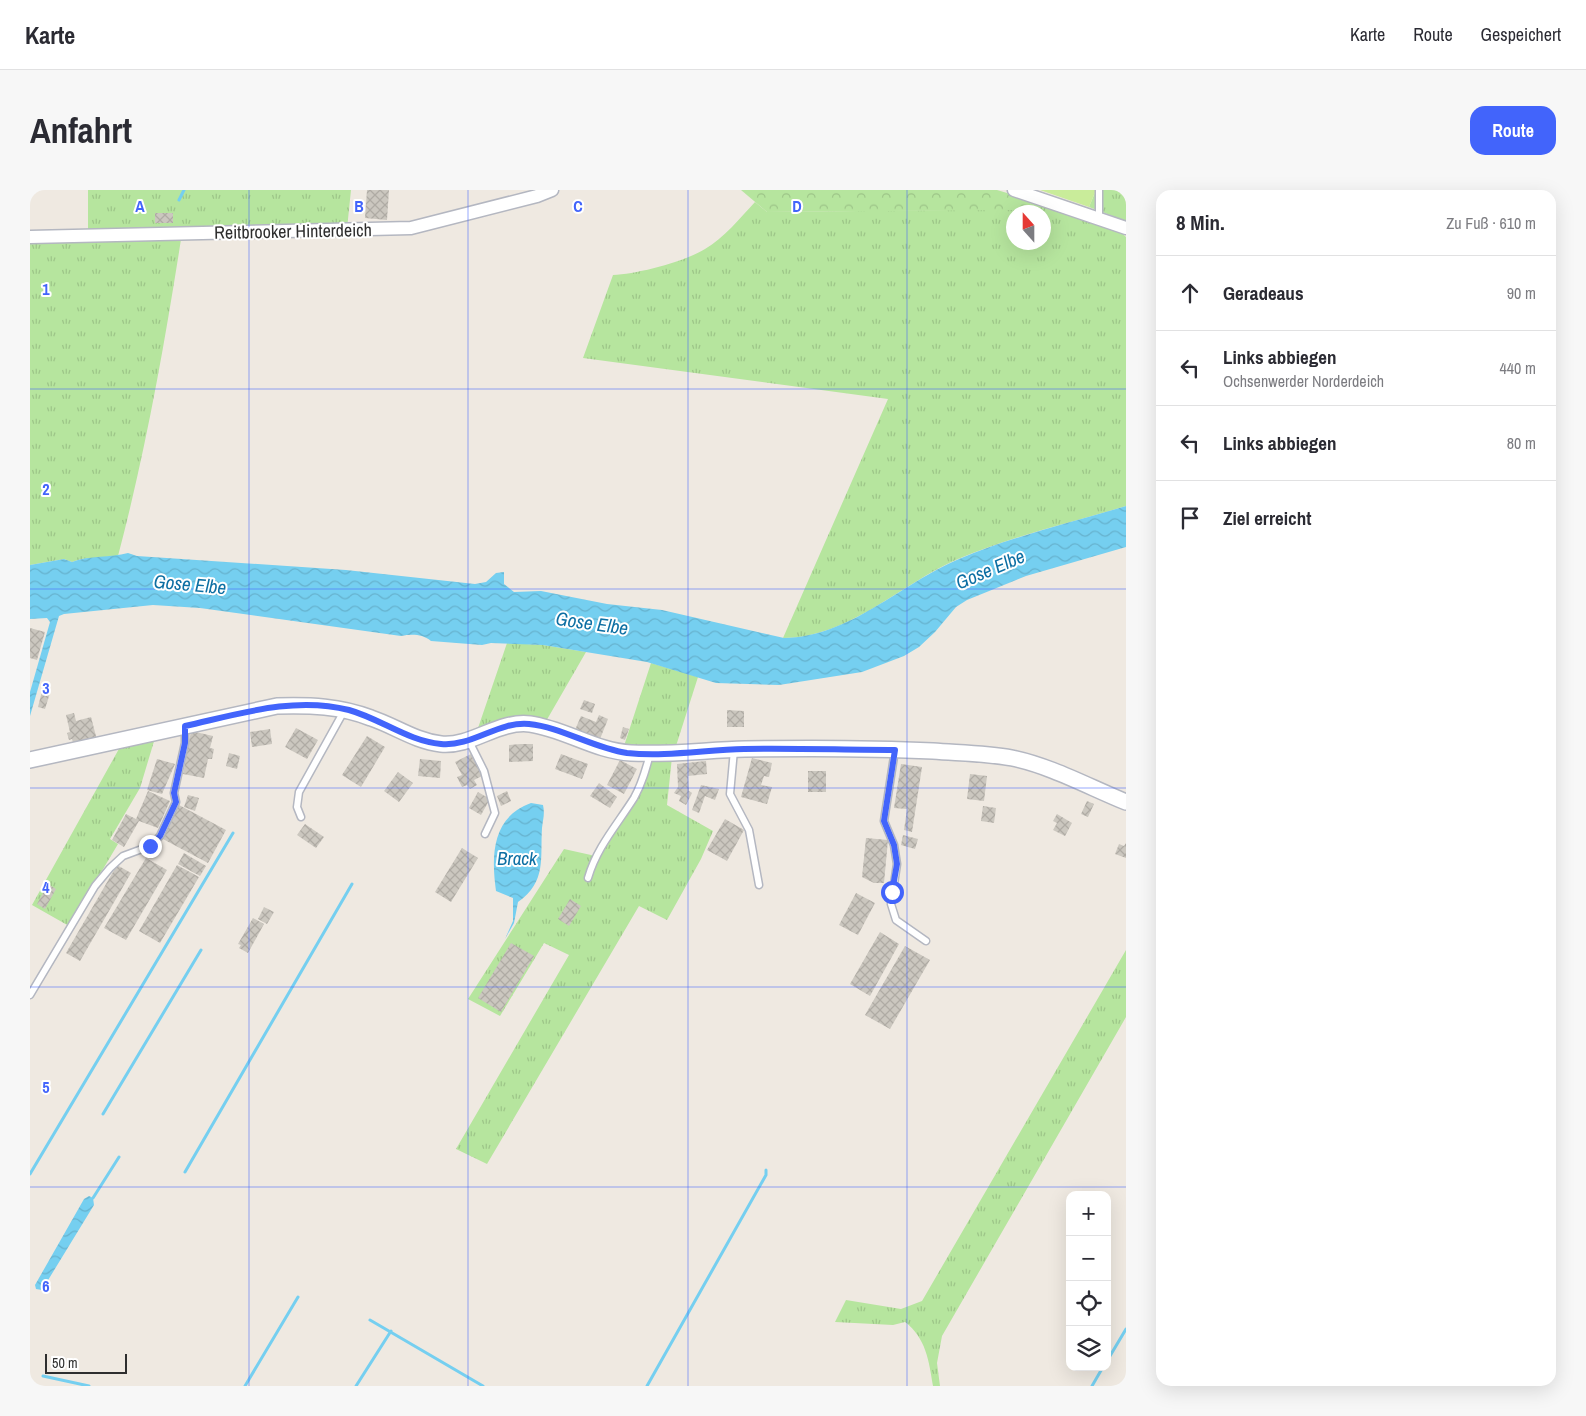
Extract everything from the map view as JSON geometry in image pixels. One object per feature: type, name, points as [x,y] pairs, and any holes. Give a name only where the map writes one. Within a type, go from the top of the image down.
[{"type":"street","name":"Reitbrooker Hinterdeich","points":[[30,237],[410,228],[537,196],[552,190]]},
{"type":"street","points":[[1014,190],[1126,228]]},
{"type":"street","points":[[30,760],[276,706],[314,705],[345,710],[374,718],[420,739],[442,744],[469,740],[505,726],[529,724],[602,748],[650,754],[734,750],[895,750],[980,754],[1012,758],[1039,766],[1126,802]]},
{"type":"lane","points":[[1099,190],[1099,218]]},
{"type":"lane","points":[[301,817],[296,807],[299,792],[345,710]]},
{"type":"lane","points":[[30,995],[95,886],[123,856],[150,846],[160,836],[176,802],[174,793],[185,743],[185,726]]},
{"type":"lane","points":[[469,740],[484,771],[494,803],[495,812],[485,834]]},
{"type":"lane","points":[[734,750],[730,794],[749,830],[759,885]]},
{"type":"lane","points":[[895,750],[884,821],[894,845],[897,864],[891,904],[896,920],[926,942]]},
{"type":"lane","points":[[588,878],[596,855],[634,797],[645,774],[650,754]]},
{"type":"green space","points":[[88,190],[351,190],[347,229],[88,229]]},
{"type":"green space","points":[[741,190],[997,190],[1030,200],[1031,205],[1006,205],[1006,210],[767,212]]},
{"type":"green space","points":[[1040,190],[1096,190],[1089,207]]},
{"type":"green space","points":[[1096,190],[1126,190],[1126,221],[1089,207]]},
{"type":"green space","points":[[1030,200],[1045,205],[1031,205]]},
{"type":"green space","points":[[755,202],[767,212],[1006,209],[1006,250],[1051,250],[1051,207],[1120,231],[1126,237],[1126,506],[978,551],[958,559],[915,582],[852,620],[807,636],[783,638],[888,399],[583,358],[613,275],[660,266],[696,254],[719,239]]},
{"type":"green space","points":[[182,233],[154,396],[118,556],[81,559],[72,562],[64,559],[30,565],[30,235]]},
{"type":"green space","points":[[507,643],[543,645],[586,652],[545,723],[477,731]]},
{"type":"green space","points":[[651,663],[698,677],[676,746],[624,746]]},
{"type":"green space","points":[[155,738],[140,788],[110,839],[118,844],[69,926],[32,905],[120,747]]},
{"type":"green space","points":[[672,757],[667,805],[713,831],[701,859],[667,920],[639,906],[487,1164],[456,1149],[569,955],[544,943],[500,1016],[468,999],[564,849],[600,857],[622,821],[649,760]]},
{"type":"green space","points":[[1126,950],[1126,1017],[942,1336],[937,1363],[940,1386],[933,1386],[928,1359],[922,1343],[918,1335],[905,1322],[893,1325],[835,1322],[846,1300],[901,1309],[922,1301]]},
{"type":"water","name":"Gose Elbe","points":[[1126,506],[1126,547],[1026,576],[967,600],[956,607],[935,632],[919,647],[904,656],[862,672],[779,685],[716,683],[647,662],[543,645],[491,643],[482,645],[431,641],[417,635],[401,636],[200,608],[153,605],[59,616],[30,716],[30,692],[50,622],[47,618],[30,619],[30,565],[64,559],[72,562],[86,558],[128,553],[137,556],[346,570],[475,584],[486,582],[496,573],[504,572],[504,584],[514,592],[541,591],[607,604],[662,610],[784,638],[808,635],[831,629],[874,608],[937,570],[979,551]]},
{"type":"water","name":"Brack","points":[[531,803],[543,805],[544,808],[540,868],[534,886],[518,902],[514,923],[505,939],[513,921],[513,898],[496,891],[494,864],[497,839],[501,828],[508,818],[518,809]]},
{"type":"water","points":[[89,1196],[93,1198],[94,1205],[42,1290],[36,1289],[35,1285],[84,1199]]},
{"type":"building","points":[[367,190],[389,190],[387,220],[365,218]]},
{"type":"building","points":[[155,213],[173,213],[173,223],[155,223]]},
{"type":"building","points":[[30,628],[45,632],[37,660],[30,658]]},
{"type":"building","points":[[42,691],[50,693],[45,709],[38,707]]},
{"type":"building","points":[[584,700],[595,704],[592,713],[580,709]]},
{"type":"building","points":[[727,710],[744,711],[744,727],[727,727]]},
{"type":"building","points":[[74,713],[76,721],[91,717],[97,740],[74,746],[72,739],[69,740],[67,733],[70,732],[66,715]]},
{"type":"building","points":[[599,715],[608,719],[600,739],[575,730],[581,716],[596,722]]},
{"type":"building","points":[[623,727],[629,729],[625,740],[620,738]]},
{"type":"building","points":[[296,728],[318,740],[307,759],[285,747]]},
{"type":"building","points":[[270,729],[272,744],[252,747],[250,732]]},
{"type":"building","points":[[191,731],[213,736],[210,748],[214,749],[212,759],[208,759],[204,778],[183,774]]},
{"type":"building","points":[[367,736],[385,747],[361,787],[342,775]]},
{"type":"building","points":[[533,744],[533,761],[509,762],[509,745]]},
{"type":"building","points":[[229,753],[240,756],[237,769],[226,766]]},
{"type":"building","points":[[471,754],[482,776],[474,780],[477,785],[470,789],[467,785],[462,787],[457,777],[462,775],[455,762]]},
{"type":"building","points":[[561,754],[588,764],[582,779],[555,769]]},
{"type":"building","points":[[752,758],[772,763],[769,777],[764,776],[761,785],[772,787],[767,804],[741,797]]},
{"type":"building","points":[[157,759],[175,764],[162,794],[147,790]]},
{"type":"building","points":[[420,759],[441,761],[440,778],[418,776]]},
{"type":"building","points":[[620,760],[637,769],[624,794],[607,785]]},
{"type":"building","points":[[706,761],[707,774],[688,776],[689,791],[692,793],[686,805],[679,801],[681,796],[674,793],[678,787],[677,764]]},
{"type":"building","points":[[901,764],[922,767],[912,832],[904,830],[907,809],[894,808]]},
{"type":"building","points":[[808,771],[826,771],[826,792],[808,792]]},
{"type":"building","points":[[398,772],[413,783],[399,802],[384,791]]},
{"type":"building","points":[[970,774],[987,776],[984,801],[967,799]]},
{"type":"building","points":[[599,783],[617,797],[610,808],[590,796]]},
{"type":"building","points":[[701,785],[719,789],[715,800],[705,796],[699,813],[692,810]]},
{"type":"building","points":[[148,791],[170,801],[158,828],[139,821],[124,847],[112,840],[126,814],[136,819]]},
{"type":"building","points":[[507,791],[511,801],[501,806],[497,796]]},
{"type":"building","points":[[478,792],[490,799],[481,815],[469,808]]},
{"type":"building","points":[[188,795],[199,798],[195,811],[184,807]]},
{"type":"building","points":[[1087,801],[1094,804],[1088,817],[1081,814]]},
{"type":"building","points":[[179,805],[226,830],[208,863],[161,838]]},
{"type":"building","points":[[983,806],[996,808],[994,823],[981,821]]},
{"type":"building","points":[[1057,814],[1072,823],[1065,836],[1053,830],[1057,823],[1053,821]]},
{"type":"building","points":[[725,819],[744,830],[727,861],[707,850]]},
{"type":"building","points":[[305,824],[324,837],[316,848],[297,835]]},
{"type":"building","points":[[903,835],[918,839],[915,849],[901,845]]},
{"type":"building","points":[[866,838],[888,840],[884,883],[874,883],[862,877]]},
{"type":"building","points":[[1126,843],[1126,858],[1115,854],[1119,844],[1124,846]]},
{"type":"building","points":[[462,848],[478,858],[451,902],[435,892]]},
{"type":"building","points":[[184,853],[206,866],[200,876],[178,864]]},
{"type":"building","points":[[146,858],[167,870],[126,940],[104,928]]},
{"type":"building","points":[[117,865],[131,873],[80,961],[66,953]]},
{"type":"building","points":[[177,865],[199,877],[160,943],[139,931]]},
{"type":"building","points":[[48,884],[56,889],[45,909],[37,904]]},
{"type":"building","points":[[856,893],[875,903],[858,935],[839,925]]},
{"type":"building","points":[[570,899],[581,906],[569,926],[558,919]]},
{"type":"building","points":[[264,907],[274,912],[267,924],[258,919]]},
{"type":"building","points":[[253,918],[264,924],[248,953],[239,948],[241,945],[238,944]]},
{"type":"building","points":[[880,932],[899,944],[870,996],[850,984]]},
{"type":"building","points":[[511,943],[534,956],[501,1012],[478,998]]},
{"type":"building","points":[[905,946],[930,960],[890,1029],[865,1015]]},
{"type":"waterway","points":[[179,200],[184,190]]},
{"type":"waterway","points":[[30,1174],[233,833]]},
{"type":"waterway","points":[[185,1172],[352,884]]},
{"type":"waterway","points":[[103,1114],[201,950]]},
{"type":"waterway","points":[[93,1198],[119,1157]]},
{"type":"waterway","points":[[647,1386],[766,1175],[766,1170]]},
{"type":"waterway","points":[[245,1386],[298,1297]]},
{"type":"waterway","points":[[370,1320],[483,1386]]},
{"type":"waterway","points":[[1111,1354],[1126,1329]]},
{"type":"waterway","points":[[356,1386],[391,1331]]},
{"type":"waterway","points":[[1092,1386],[1101,1371]]},
{"type":"waterway","points":[[43,1376],[89,1386]]},
{"type":"route","points":[[150,846],[160,836],[176,802],[174,793],[185,743],[185,726],[276,706],[314,705],[348,710],[374,718],[398,731],[420,739],[442,744],[459,743],[505,726],[529,724],[602,748],[627,753],[652,754],[744,749],[895,750],[884,821],[894,845],[897,864],[892,892]]}]
